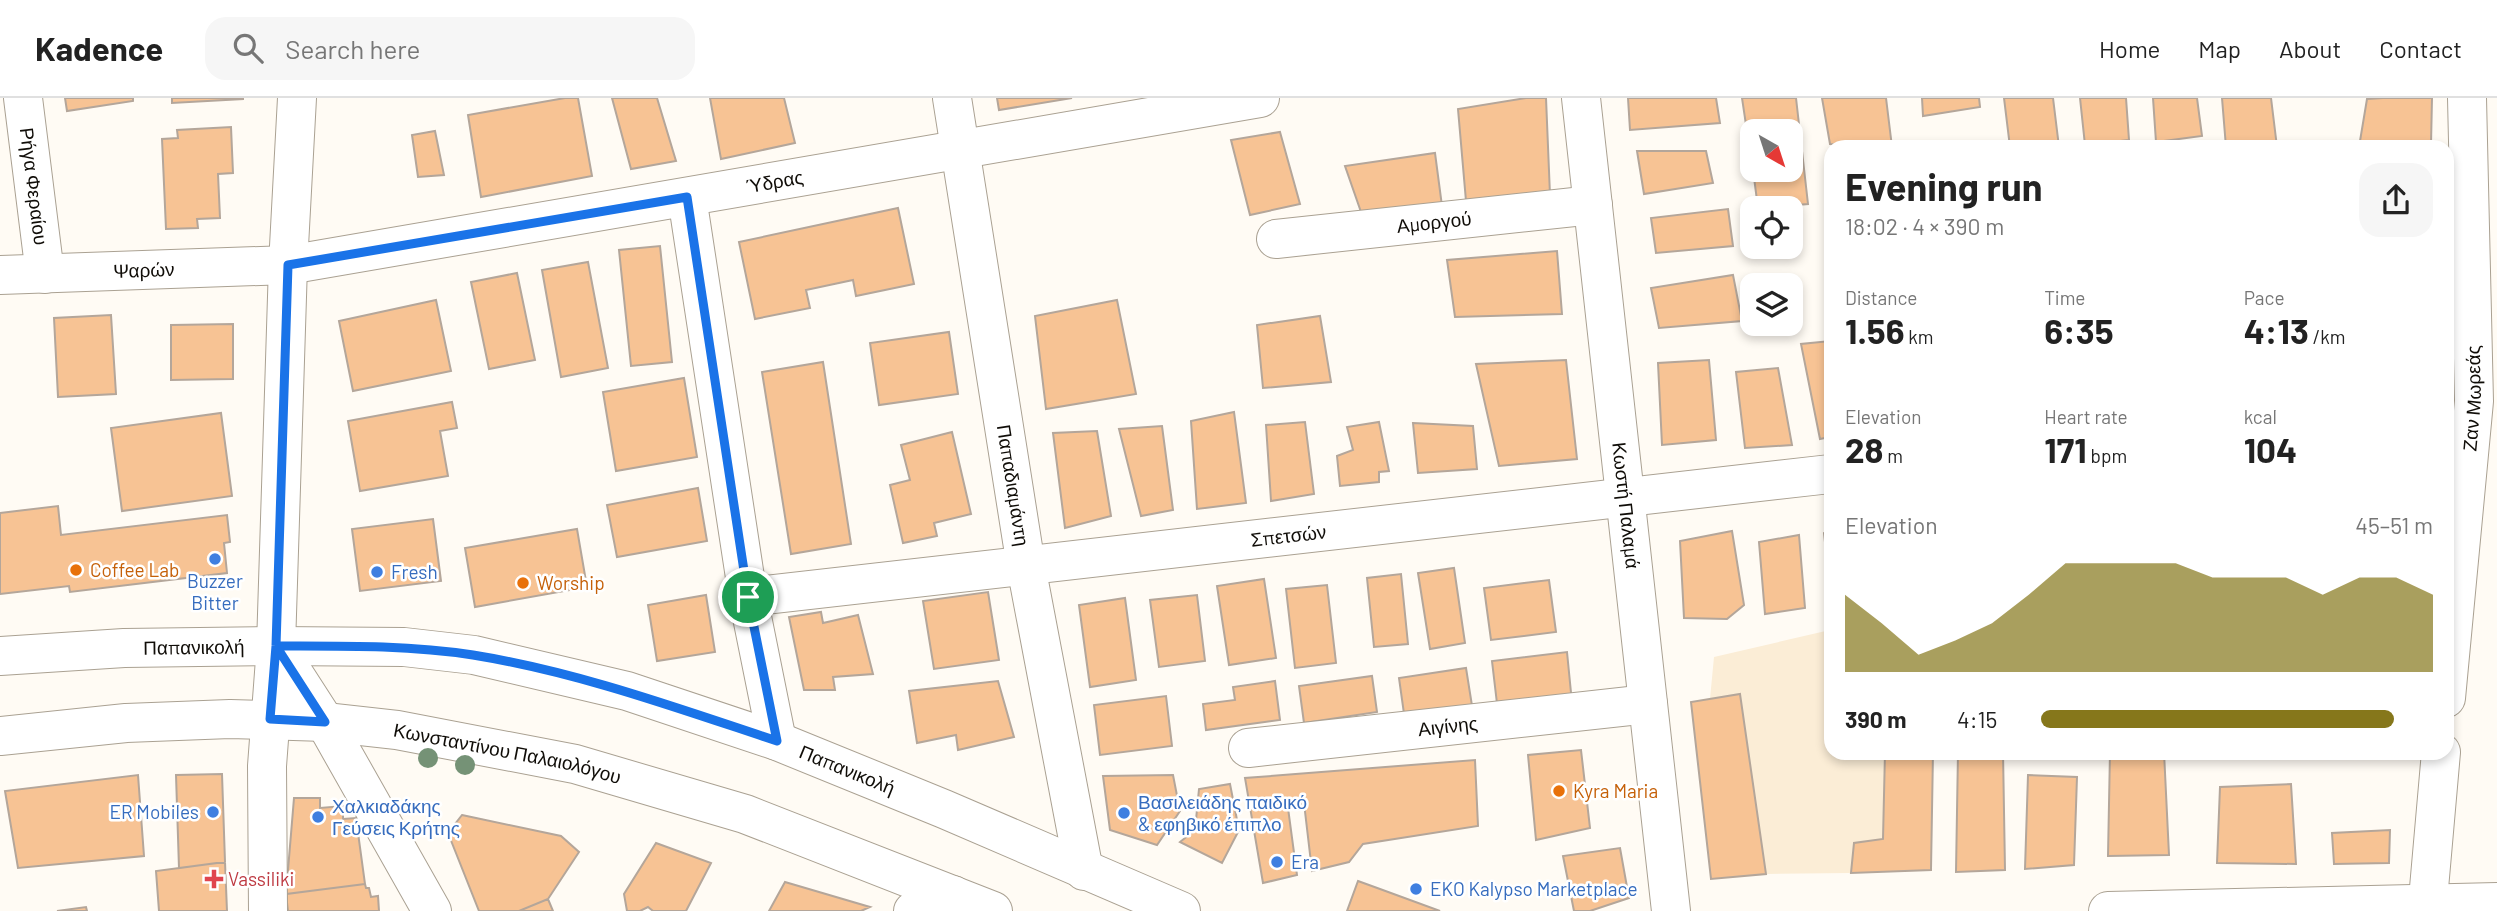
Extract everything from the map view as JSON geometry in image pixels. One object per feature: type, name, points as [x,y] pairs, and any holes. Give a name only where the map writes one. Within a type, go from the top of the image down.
[{"type":"street","name":"Ρήγα Φεραίου","points":[[23,98],[45,274]]},
{"type":"street","points":[[268,911],[267,766],[276,646],[288,265],[298,98]]},
{"type":"street","name":"Παπαδιαμάντη","points":[[953,98],[1026,566],[1084,871]]},
{"type":"street","name":"Ύδρας","points":[[288,265],[1260,98]]},
{"type":"street","name":"Κωστή Παλαμά","points":[[1581,98],[1671,911]]},
{"type":"street","name":"Ζαν Μωρεάς","points":[[2454,610],[2473,401],[2467,98]]},
{"type":"street","points":[[687,197],[748,597],[777,741]]},
{"type":"street","name":"Αμοργού","points":[[1276,239],[1593,205]]},
{"type":"street","name":"Ψαρών","points":[[0,275],[288,265]]},
{"type":"street","name":"Σπετσών","points":[[748,597],[1824,475]]},
{"type":"street","points":[[276,646],[325,722],[432,911]]},
{"type":"street","name":"Παπανικολή","points":[[0,656],[124,648],[276,646],[404,647],[474,656],[627,691],[777,741],[1181,911]]},
{"type":"street","name":"Αιγίνης","points":[[1248,748],[1648,704]]},
{"type":"street","name":"Κωνσταντίνου Παλαιολόγου","points":[[0,736],[126,723],[270,719],[397,730],[575,764],[745,814],[973,905]]},
{"type":"street","points":[[2427,907],[2440,760]]},
{"type":"street","points":[[2108,911],[2427,907],[2497,902]]},
{"type":"street","points":[[914,911],[973,905]]},
{"type":"shaded area","points":[[1824,631],[1824,760],[1885,760],[1883,839],[1854,843],[1851,873],[1766,874],[1739,694],[1710,699],[1714,657]]},
{"type":"building","points":[[65,98],[133,98],[133,101],[67,111]]},
{"type":"building","points":[[172,98],[243,98],[243,99],[172,103]]},
{"type":"building","points":[[578,98],[592,176],[481,197],[468,115]]},
{"type":"building","points":[[612,98],[657,98],[676,161],[631,169]]},
{"type":"building","points":[[710,98],[784,98],[795,143],[721,159]]},
{"type":"building","points":[[997,98],[1072,98],[999,110]]},
{"type":"building","points":[[1526,98],[1546,98],[1550,195],[1466,201],[1458,109]]},
{"type":"building","points":[[1628,98],[1716,98],[1720,123],[1630,130]]},
{"type":"building","points":[[1742,98],[1796,98],[1798,119],[1745,119]]},
{"type":"building","points":[[1822,98],[1886,98],[1891,140],[1829,140]]},
{"type":"building","points":[[1922,98],[1979,98],[1980,107],[1923,116]]},
{"type":"building","points":[[2004,98],[2053,98],[2058,140],[2009,140]]},
{"type":"building","points":[[2080,98],[2126,98],[2129,140],[2084,140]]},
{"type":"building","points":[[2153,98],[2197,98],[2202,136],[2156,140]]},
{"type":"building","points":[[2222,98],[2271,98],[2276,140],[2225,140]]},
{"type":"building","points":[[2432,98],[2431,140],[2360,140],[2367,99]]},
{"type":"building","points":[[231,127],[233,173],[218,174],[220,218],[197,219],[198,228],[166,229],[162,139],[178,138],[177,130]]},
{"type":"building","points":[[435,131],[444,175],[418,177],[412,135]]},
{"type":"building","points":[[1280,132],[1300,204],[1250,215],[1231,140]]},
{"type":"building","points":[[1637,151],[1706,151],[1713,183],[1644,194]]},
{"type":"building","points":[[1435,153],[1442,206],[1361,212],[1345,166]]},
{"type":"building","points":[[1803,160],[1808,204],[1803,204],[1803,196],[1756,196],[1755,182],[1803,182]]},
{"type":"building","points":[[898,208],[914,284],[856,296],[853,280],[806,290],[810,308],[755,319],[739,242]]},
{"type":"building","points":[[1728,209],[1733,246],[1656,253],[1651,218]]},
{"type":"building","points":[[660,246],[672,362],[631,366],[619,250]]},
{"type":"building","points":[[1557,251],[1562,314],[1455,317],[1447,260]]},
{"type":"building","points":[[588,262],[608,368],[561,377],[542,270]]},
{"type":"building","points":[[517,273],[535,360],[489,369],[471,282]]},
{"type":"building","points":[[1733,275],[1740,321],[1659,328],[1651,288]]},
{"type":"building","points":[[436,300],[451,371],[353,391],[339,321]]},
{"type":"building","points":[[1117,300],[1136,394],[1046,409],[1035,316]]},
{"type":"building","points":[[111,315],[116,394],[58,397],[54,318]]},
{"type":"building","points":[[1320,316],[1331,382],[1263,388],[1257,325]]},
{"type":"building","points":[[233,324],[233,379],[171,380],[171,325]]},
{"type":"building","points":[[949,332],[958,394],[879,405],[870,343]]},
{"type":"building","points":[[1824,342],[1824,438],[1820,439],[1801,344]]},
{"type":"building","points":[[1566,360],[1577,459],[1499,466],[1476,364]]},
{"type":"building","points":[[1709,360],[1716,440],[1662,445],[1658,363]]},
{"type":"building","points":[[823,362],[851,544],[791,554],[762,372]]},
{"type":"building","points":[[1778,368],[1792,445],[1745,448],[1736,372]]},
{"type":"building","points":[[684,378],[697,457],[616,471],[603,392]]},
{"type":"building","points":[[452,402],[457,428],[440,431],[448,476],[360,491],[348,421]]},
{"type":"building","points":[[1234,412],[1246,503],[1197,509],[1191,421]]},
{"type":"building","points":[[221,413],[232,496],[122,511],[111,428]]},
{"type":"building","points":[[1305,422],[1314,494],[1271,501],[1266,425]]},
{"type":"building","points":[[1379,422],[1389,471],[1379,472],[1379,482],[1340,486],[1337,456],[1353,450],[1347,427]]},
{"type":"building","points":[[1413,423],[1473,426],[1477,469],[1418,473]]},
{"type":"building","points":[[1162,426],[1173,510],[1141,516],[1119,429]]},
{"type":"building","points":[[1097,431],[1111,516],[1065,528],[1053,433]]},
{"type":"building","points":[[952,432],[971,514],[934,523],[937,536],[903,543],[890,485],[910,480],[901,445]]},
{"type":"building","points":[[698,488],[707,541],[617,557],[607,505]]},
{"type":"building","points":[[58,506],[61,535],[227,515],[230,542],[224,543],[227,573],[70,592],[69,586],[0,594],[0,513]]},
{"type":"building","points":[[433,519],[441,581],[360,591],[352,529]]},
{"type":"building","points":[[577,529],[587,587],[475,607],[465,548]]},
{"type":"building","points":[[1732,531],[1744,605],[1727,619],[1684,618],[1680,541]]},
{"type":"building","points":[[1799,535],[1805,608],[1765,614],[1759,542]]},
{"type":"building","points":[[1454,568],[1465,643],[1430,649],[1418,573]]},
{"type":"building","points":[[1401,574],[1408,644],[1374,647],[1367,578]]},
{"type":"building","points":[[1264,579],[1276,658],[1229,665],[1217,586]]},
{"type":"building","points":[[1549,580],[1556,632],[1491,640],[1484,588]]},
{"type":"building","points":[[1327,585],[1336,663],[1295,668],[1286,589]]},
{"type":"building","points":[[988,592],[999,660],[934,669],[923,601]]},
{"type":"building","points":[[706,595],[715,652],[657,661],[648,605]]},
{"type":"building","points":[[1197,595],[1205,661],[1159,667],[1150,600]]},
{"type":"building","points":[[1125,598],[1136,680],[1090,687],[1079,605]]},
{"type":"building","points":[[821,612],[823,623],[858,615],[873,674],[833,677],[835,690],[804,690],[789,617]]},
{"type":"building","points":[[1567,652],[1572,703],[1498,712],[1492,661]]},
{"type":"building","points":[[1466,668],[1473,712],[1405,721],[1399,678]]},
{"type":"building","points":[[1372,676],[1377,712],[1304,723],[1299,686]]},
{"type":"building","points":[[998,681],[1014,737],[958,750],[956,735],[917,743],[909,691]]},
{"type":"building","points":[[1275,681],[1280,720],[1206,730],[1203,704],[1235,700],[1233,687]]},
{"type":"building","points":[[1740,694],[1766,874],[1711,879],[1691,702]]},
{"type":"building","points":[[1166,696],[1172,746],[1100,755],[1094,705]]},
{"type":"building","name":"Kyra Maria","points":[[1581,750],[1590,828],[1536,840],[1528,755]]},
{"type":"building","points":[[1475,760],[1478,826],[1363,844],[1349,862],[1312,871],[1304,803],[1288,808],[1297,875],[1263,883],[1245,778]]},
{"type":"building","points":[[1885,760],[1933,760],[1931,870],[1851,873],[1854,843],[1883,839]]},
{"type":"building","points":[[1958,760],[2003,760],[2005,870],[1956,872]]},
{"type":"building","points":[[2110,760],[2164,760],[2169,855],[2108,856]]},
{"type":"building","points":[[222,774],[225,862],[179,868],[176,775]]},
{"type":"building","points":[[138,775],[144,856],[18,868],[5,791]]},
{"type":"building","points":[[1173,775],[1180,811],[1157,845],[1110,830],[1103,776]]},
{"type":"building","points":[[2028,775],[2077,777],[2074,865],[2025,869]]},
{"type":"building","points":[[1230,784],[1239,830],[1222,863],[1180,842],[1195,830],[1199,789]]},
{"type":"building","points":[[2291,784],[2296,864],[2217,863],[2220,787]]},
{"type":"building","points":[[294,798],[320,798],[320,808],[343,806],[343,819],[356,818],[365,884],[286,894]]},
{"type":"building","points":[[462,815],[561,836],[579,852],[548,899],[519,911],[479,911],[448,833]]},
{"type":"building","points":[[2390,830],[2389,863],[2334,864],[2332,833]]},
{"type":"building","points":[[656,843],[711,863],[686,911],[653,911],[648,907],[640,911],[627,911],[624,894]]},
{"type":"building","points":[[1620,848],[1629,898],[1590,911],[1574,911],[1563,856]]},
{"type":"building","points":[[225,862],[227,911],[159,911],[156,871]]},
{"type":"building","points":[[1358,881],[1380,889],[1440,911],[1347,911]]},
{"type":"building","points":[[785,882],[870,907],[861,911],[769,911]]},
{"type":"building","points":[[365,884],[371,897],[378,896],[379,911],[288,911],[286,894]]},
{"type":"building","points":[[548,899],[553,911],[519,911]]},
{"type":"building","points":[[86,907],[87,911],[57,911]]},
{"type":"place","name":"Buzzer Bitter","points":[[215,559]]},
{"type":"place","name":"Coffee Lab","points":[[76,570]]},
{"type":"place","name":"Fresh","points":[[377,572]]},
{"type":"place","name":"Worship","points":[[523,583]]},
{"type":"place","name":"Kyra Maria","points":[[1559,791]]},
{"type":"place","name":"ER Mobiles","points":[[213,812]]},
{"type":"place","name":"Βασιλειάδης παιδικό & εφηβικό έπιπλο","points":[[1124,813]]},
{"type":"place","name":"Χαλκιαδάκης Γεύσεις Κρήτης","points":[[318,817]]},
{"type":"place","name":"Era","points":[[1277,862]]},
{"type":"place","name":"Vassiliki","points":[[214,879]]},
{"type":"place","name":"EKO Kalypso Marketplace","points":[[1416,889]]},
{"type":"route","points":[[748,597],[687,197],[288,265],[275,611],[276,646],[270,719],[325,722],[276,646],[404,647],[474,656],[627,691],[777,741],[748,597]]}]
